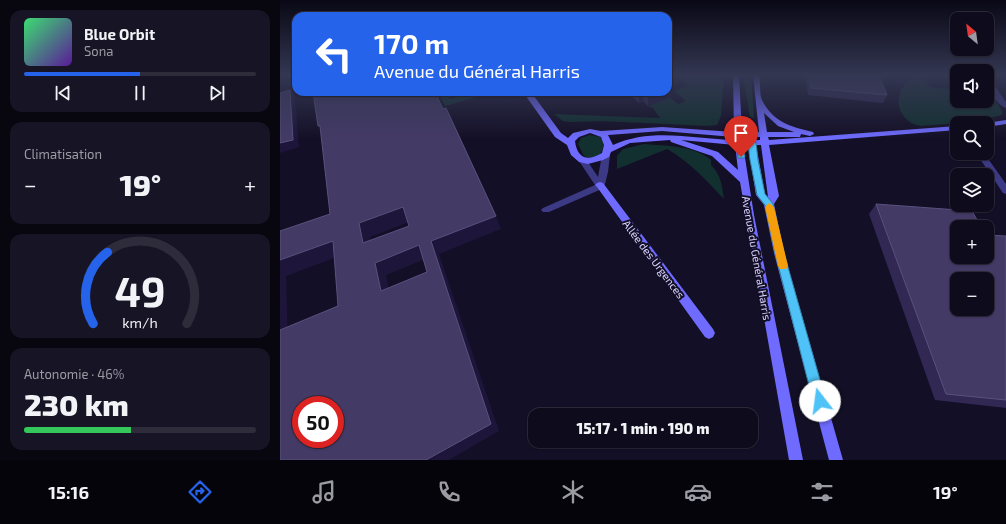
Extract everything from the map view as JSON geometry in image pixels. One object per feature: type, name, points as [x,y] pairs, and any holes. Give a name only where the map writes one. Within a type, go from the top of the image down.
[{"type":"street","points":[[530,96],[558,135],[570,144],[575,154],[601,185]]},
{"type":"street","name":"Avenue du Général Harris","points":[[737,96],[743,180],[771,338],[796,460]]},
{"type":"street","points":[[998,96],[1006,106]]},
{"type":"street","name":"Avenue du Général Harris","points":[[759,97],[764,139],[774,196],[769,204]]},
{"type":"street","points":[[759,97],[767,114],[775,122],[785,128],[810,134]]},
{"type":"street","points":[[994,124],[1006,122]]},
{"type":"street","points":[[570,144],[572,137],[590,131],[601,133],[662,129],[723,134],[752,143],[764,139],[810,134],[859,136]]},
{"type":"street","points":[[582,161],[595,161],[628,141],[638,139],[682,136],[723,142],[739,138],[764,139],[859,136],[950,129]]},
{"type":"street","points":[[601,133],[606,137],[609,146],[601,185]]},
{"type":"street","points":[[666,137],[715,154],[743,180]]},
{"type":"street","name":"Avenue du Général Harris","points":[[752,143],[761,195],[769,204],[779,253],[836,460]]},
{"type":"street","points":[[985,160],[1006,190]]},
{"type":"street","points":[[546,210],[601,185]]},
{"type":"street","name":"Allée des Urgences","points":[[601,185],[709,333]]},
{"type":"green space","points":[[440,96],[449,96],[450,99],[459,96],[478,96],[445,106]]},
{"type":"green space","points":[[681,96],[722,96],[721,116],[717,125],[707,126],[602,121],[572,122],[563,121],[554,114],[660,118],[653,108],[648,106],[670,98],[678,104],[686,101]]},
{"type":"green space","points":[[747,96],[752,96],[754,118],[750,117]]},
{"type":"green space","points":[[899,96],[950,96],[950,108],[994,108],[995,100],[1002,111],[1002,115],[994,117],[950,116],[950,124],[921,126],[908,120],[900,109]]},
{"type":"green space","points":[[590,135],[600,137],[604,141],[601,153],[593,158],[584,156],[578,144],[581,138]]},
{"type":"green space","points":[[644,144],[679,147],[696,151],[704,155],[711,160],[711,165],[719,176],[724,199],[704,178],[667,149],[617,169],[617,156],[623,149]]},
{"type":"building","points":[[280,96],[290,96],[293,140],[280,143]]},
{"type":"building","points":[[314,96],[437,96],[443,109],[446,108],[496,216],[431,241],[491,424],[426,460],[280,460],[280,330],[338,306],[333,241],[280,260],[280,231],[330,214],[320,126],[318,126]],"holes":[[[403,207],[409,226],[363,243],[359,223]],[[419,245],[427,272],[381,291],[375,263]]]},
{"type":"building","points":[[876,204],[950,209],[950,212],[973,212],[977,220],[950,220],[950,264],[994,264],[994,235],[1006,236],[1006,400],[946,394]]},
{"type":"slow traffic","points":[[769,207],[783,266]]},
{"type":"route","points":[[741,157],[739,134],[752,143],[761,195],[769,204],[779,253],[820,401]]}]
